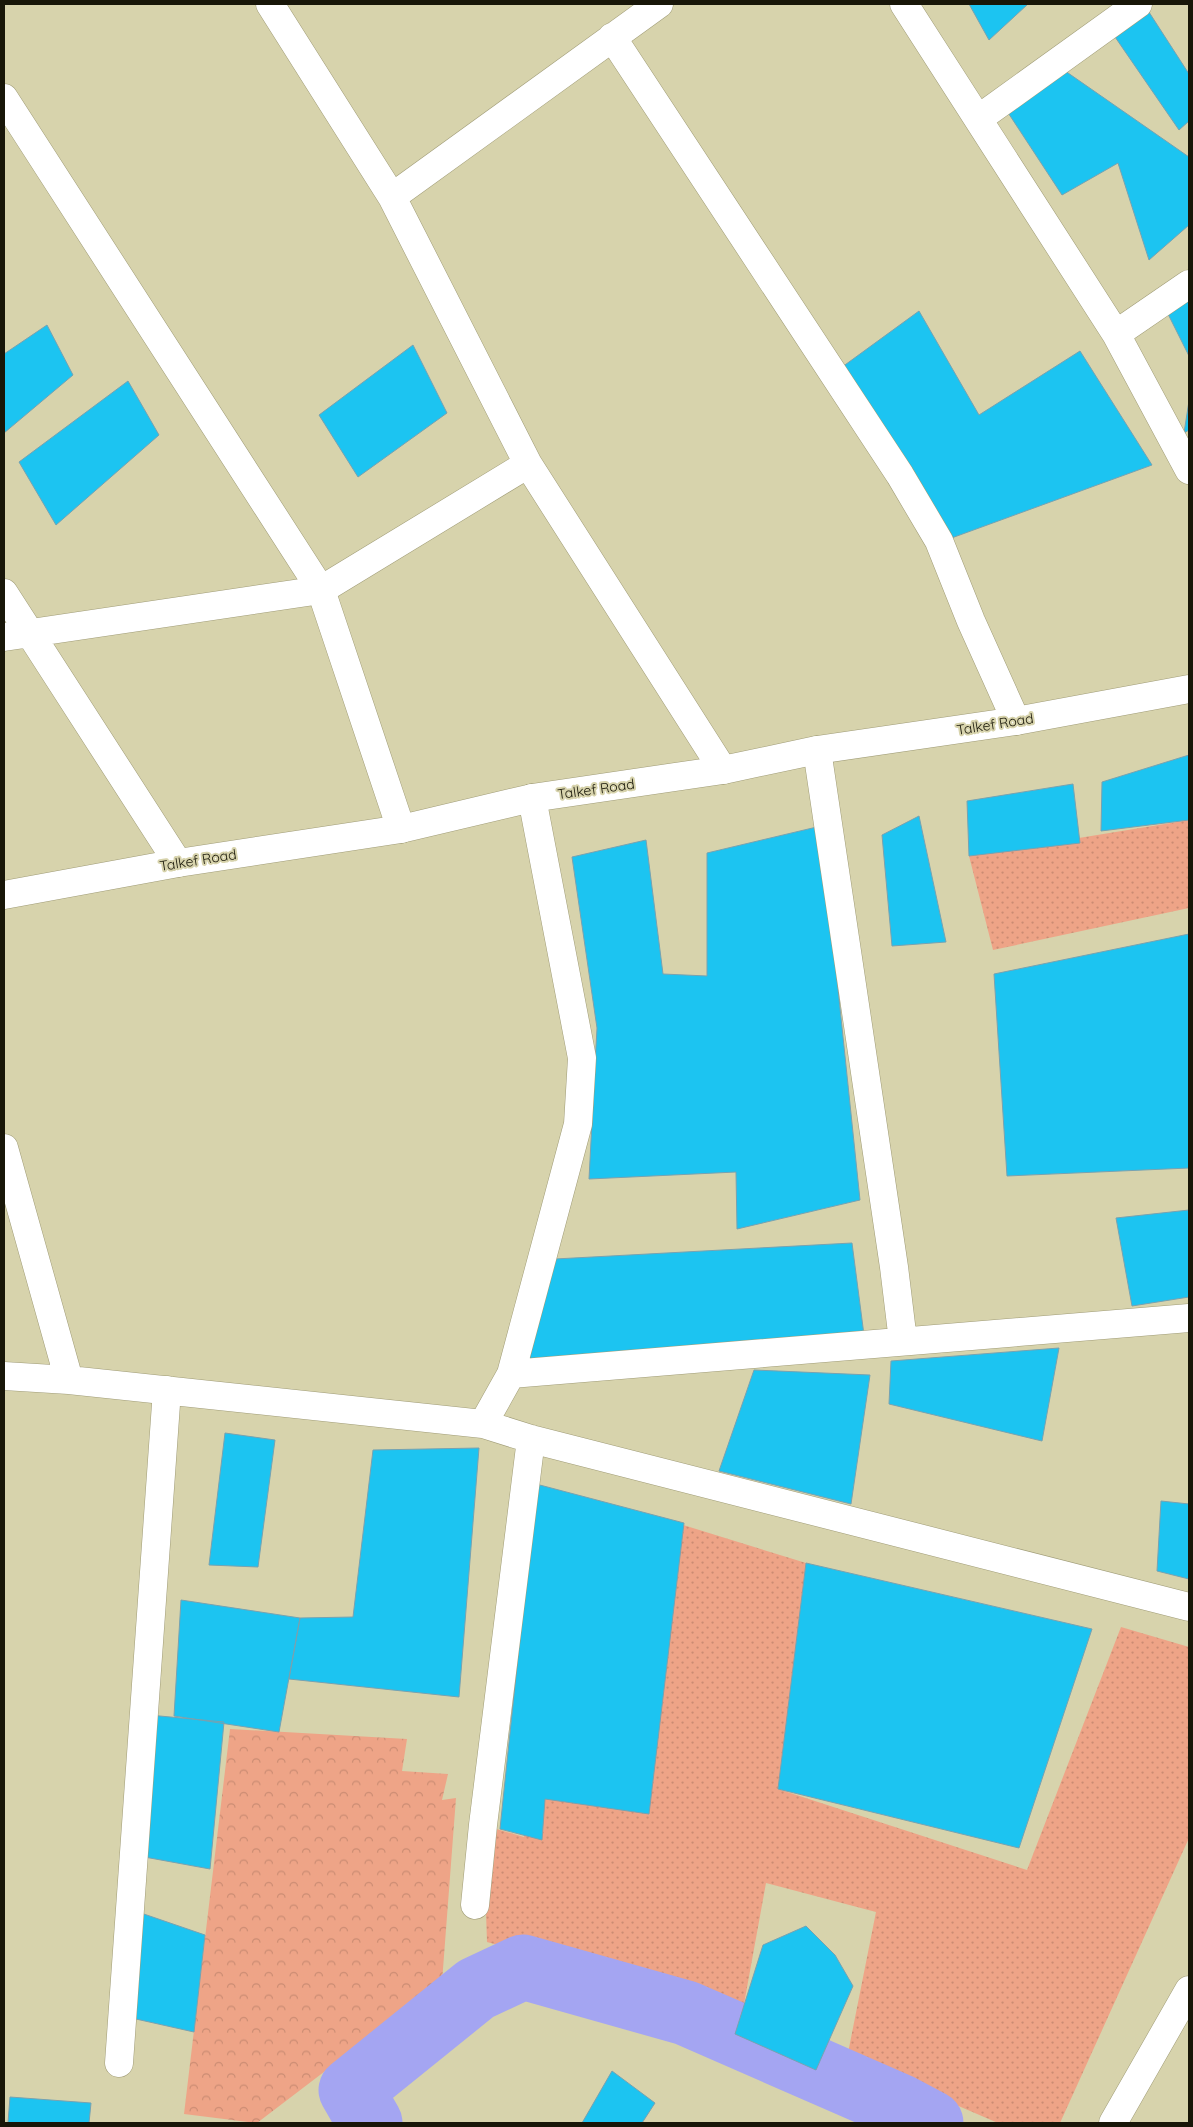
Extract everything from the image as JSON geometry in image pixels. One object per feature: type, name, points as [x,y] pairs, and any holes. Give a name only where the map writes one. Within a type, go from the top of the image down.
[{"type":"street","points":[[270,4],[392,197],[528,464],[723,770]]},
{"type":"street","points":[[392,197],[659,4]]},
{"type":"street","points":[[904,4],[1116,334],[1189,470]]},
{"type":"street","points":[[978,119],[1138,4]]},
{"type":"street","points":[[612,37],[895,467],[939,540],[971,621],[1016,721]]},
{"type":"street","points":[[4,98],[322,590],[402,828]]},
{"type":"street","points":[[1116,334],[1189,284]]},
{"type":"street","points":[[17,635],[322,590],[528,464]]},
{"type":"street","points":[[4,593],[17,635],[178,863]]},
{"type":"street","name":"Talkef Road","points":[[4,895],[178,863],[402,828],[532,798],[723,770],[817,750],[1016,721],[1189,689]]},
{"type":"street","points":[[817,750],[894,1267],[902,1341]]},
{"type":"street","points":[[483,1424],[511,1374],[578,1124],[582,1058],[532,798]]},
{"type":"street","points":[[4,1148],[69,1380]]},
{"type":"street","points":[[511,1374],[1189,1318]]},
{"type":"street","points":[[4,1376],[69,1380],[483,1424],[531,1439],[1189,1607]]},
{"type":"street","points":[[119,2063],[167,1390]]},
{"type":"street","points":[[475,1905],[483,1825],[531,1439]]},
{"type":"street","points":[[1113,2123],[1189,1990]]},
{"type":"green space","points":[[1189,820],[1189,908],[993,950],[969,856]]},
{"type":"green space","points":[[667,1520],[806,1563],[778,1789],[1027,1870],[1121,1627],[1189,1647],[1189,1838],[1060,2123],[998,2123],[847,2058],[876,1912],[766,1883],[742,2015],[487,1942],[483,1825],[524,1837],[528,1796]]},
{"type":"green space","points":[[230,1729],[407,1739],[402,1771],[448,1774],[442,1800],[456,1798],[442,1982],[257,2123],[184,2114]]},
{"type":"building","points":[[969,4],[1028,4],[989,40]]},
{"type":"building","points":[[1147,9],[1189,74],[1189,121],[1179,130],[1113,34]]},
{"type":"building","points":[[1058,66],[1189,157],[1189,225],[1149,260],[1118,163],[1062,195],[1003,105]]},
{"type":"building","points":[[1189,291],[1189,356],[1165,308]]},
{"type":"building","points":[[919,311],[979,415],[1080,351],[1152,465],[946,540],[838,370]]},
{"type":"building","points":[[47,325],[73,375],[4,433],[4,354]]},
{"type":"building","points":[[413,345],[447,413],[358,477],[319,415]]},
{"type":"building","points":[[128,381],[159,435],[56,525],[19,462]]},
{"type":"building","points":[[1189,401],[1189,430],[1184,433]]},
{"type":"building","points":[[1189,755],[1189,820],[1101,831],[1102,782]]},
{"type":"building","points":[[1073,784],[1080,843],[969,856],[967,801]]},
{"type":"building","points":[[919,816],[946,942],[892,946],[882,835]]},
{"type":"building","points":[[821,826],[860,1200],[737,1229],[736,1172],[589,1179],[597,1028],[572,857],[646,840],[663,974],[707,976],[707,853]]},
{"type":"building","points":[[1189,934],[1189,1168],[1007,1176],[994,974]]},
{"type":"building","points":[[1189,1210],[1189,1297],[1132,1306],[1116,1218]]},
{"type":"building","points":[[852,1243],[864,1335],[526,1364],[555,1259]]},
{"type":"building","points":[[1059,1348],[1042,1441],[889,1404],[891,1361]]},
{"type":"building","points":[[754,1370],[870,1375],[851,1504],[719,1471]]},
{"type":"building","points":[[225,1433],[275,1440],[258,1567],[209,1565]]},
{"type":"building","points":[[479,1448],[459,1697],[289,1679],[300,1618],[353,1617],[373,1450]]},
{"type":"building","points":[[536,1484],[684,1523],[649,1814],[545,1799],[542,1840],[500,1829]]},
{"type":"building","points":[[1161,1501],[1189,1504],[1189,1579],[1157,1571]]},
{"type":"building","points":[[806,1563],[1092,1629],[1019,1848],[778,1789]]},
{"type":"building","points":[[181,1600],[300,1618],[279,1732],[174,1716]]},
{"type":"building","points":[[149,1715],[224,1722],[210,1869],[139,1856]]},
{"type":"building","points":[[138,1912],[205,1935],[194,2032],[127,2017]]},
{"type":"building","points":[[806,1926],[835,1955],[853,1986],[816,2070],[735,2034],[763,1945]]},
{"type":"building","points":[[612,2071],[655,2103],[642,2123],[582,2123]]},
{"type":"building","points":[[10,2097],[91,2103],[89,2123],[8,2123]]},
{"type":"waterway","points":[[370,2123],[351,2090],[476,1989],[523,1967],[686,2013],[899,2106],[931,2123]]}]
